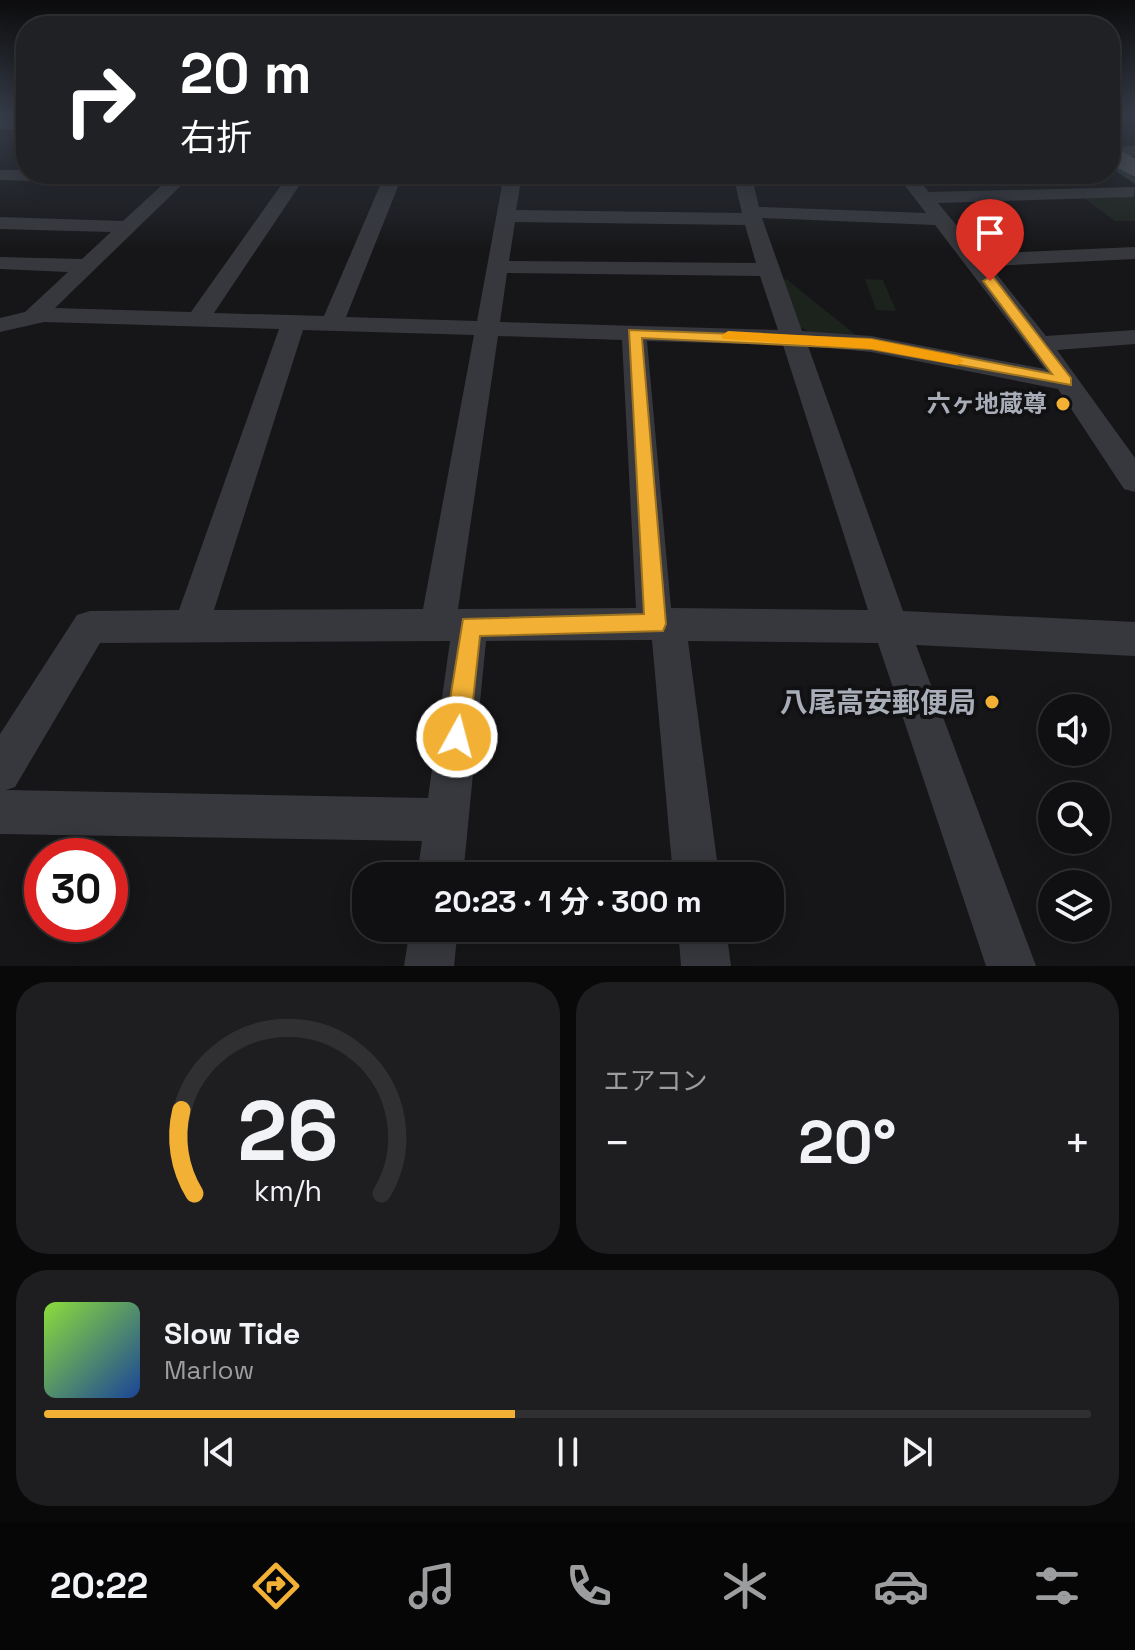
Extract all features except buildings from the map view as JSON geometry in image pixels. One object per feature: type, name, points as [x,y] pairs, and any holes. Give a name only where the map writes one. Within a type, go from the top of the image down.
[{"type":"street","points":[[31,319],[174,184]]},
{"type":"street","points":[[198,319],[291,184]]},
{"type":"street","points":[[332,324],[390,184]]},
{"type":"street","points":[[442,862],[447,820],[454,626],[488,328],[511,184]]},
{"type":"street","points":[[744,184],[767,270],[794,338],[889,627],[1011,966]]},
{"type":"street","points":[[913,184],[1040,344],[1135,481]]},
{"type":"street","points":[[925,198],[1134,193]]},
{"type":"street","points":[[506,216],[941,219]]},
{"type":"street","points":[[0,223],[128,227]]},
{"type":"street","points":[[974,261],[1135,253]]},
{"type":"street","points":[[0,263],[87,266]]},
{"type":"street","points":[[498,267],[767,270]]},
{"type":"street","points":[[0,325],[44,315],[794,338],[871,344],[1066,382]]},
{"type":"street","points":[[191,627],[293,323]]},
{"type":"street","points":[[634,333],[662,624],[694,862]]},
{"type":"street","points":[[1040,344],[1135,337]]},
{"type":"street","points":[[1106,440],[1135,445]]},
{"type":"street","points":[[0,772],[90,627],[662,624],[889,627],[1135,639]]},
{"type":"street","points":[[0,812],[447,820]]},
{"type":"street","points":[[429,966],[432,942]]},
{"type":"street","points":[[703,942],[706,966]]},
{"type":"shaded area","points":[[1123,195],[1135,198],[1135,221],[1115,221],[1081,196]]},
{"type":"shaded area","points":[[786,279],[857,336],[812,334],[799,326],[782,281]]},
{"type":"shaded area","points":[[865,279],[883,280],[896,311],[876,310]]},
{"type":"waterway","points":[[1120,171],[1135,181]]},
{"type":"slow traffic","points":[[728,336],[871,344],[957,361]]},
{"type":"place","name":"六ヶ地蔵尊","points":[[1063,404]]},
{"type":"place","name":"八尾高安郵便局","points":[[992,702]]},
{"type":"route","points":[[457,737],[470,626],[655,624],[634,333],[794,338],[871,344],[1066,382],[990,281]]}]
